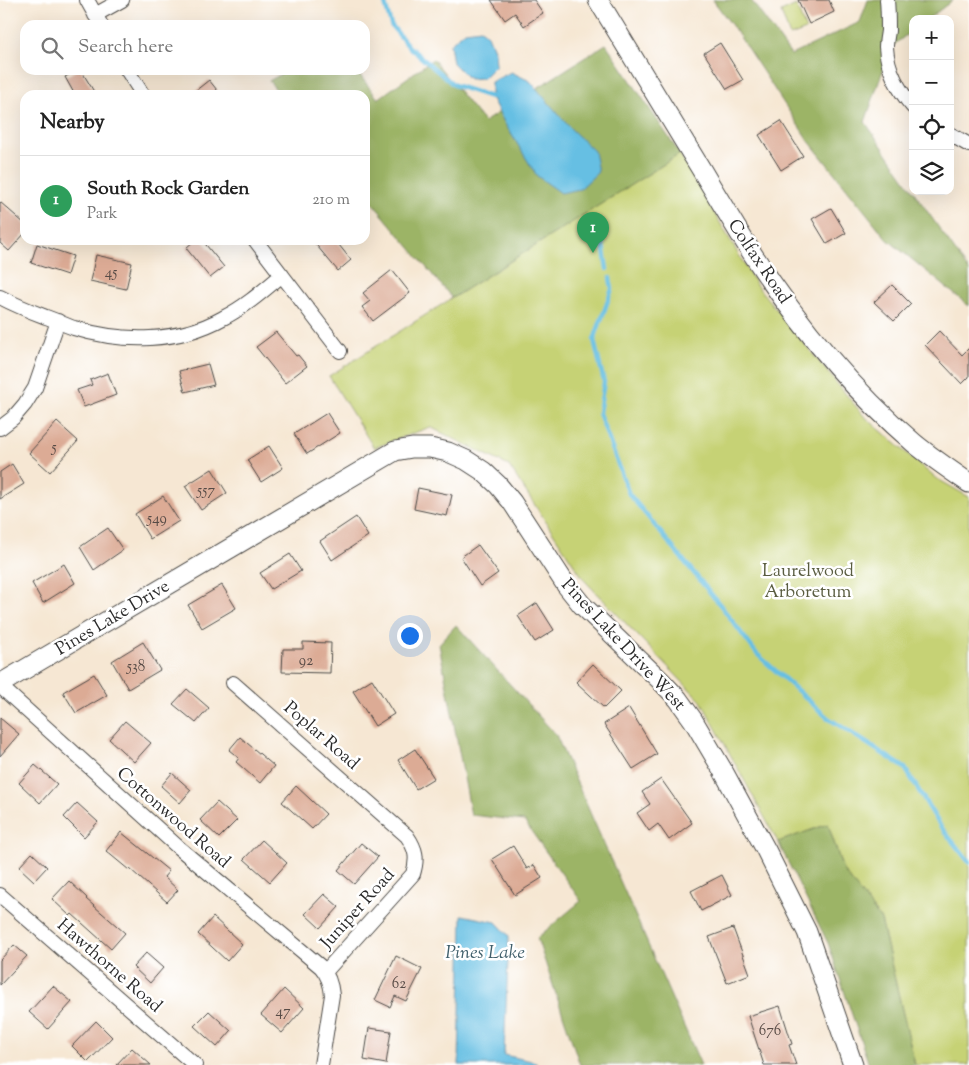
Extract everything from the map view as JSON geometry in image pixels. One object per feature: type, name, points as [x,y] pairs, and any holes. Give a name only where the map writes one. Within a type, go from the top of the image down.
[{"type":"street","points":[[86,0],[98,20],[122,0]]},
{"type":"street","name":"Colfax Road","points":[[598,0],[750,250],[781,296],[850,380],[888,419],[915,444],[969,483]]},
{"type":"street","points":[[887,0],[888,32],[886,46],[889,64],[900,89],[911,105]]},
{"type":"street","points":[[130,75],[140,90]]},
{"type":"street","points":[[954,136],[969,145]]},
{"type":"street","points":[[259,245],[340,351]]},
{"type":"street","points":[[0,297],[14,305],[75,328],[106,335],[158,338],[183,334],[222,319],[248,303],[282,275]]},
{"type":"street","points":[[0,428],[26,404],[35,388],[58,322]]},
{"type":"street","name":"Pines Lake Drive West","points":[[225,551],[395,452],[412,448],[430,448],[448,452],[466,460],[483,471],[512,502],[561,578],[582,605],[660,680],[678,699],[693,720],[766,850],[807,932],[853,1065]]},
{"type":"street","name":"Pines Lake Drive","points":[[0,685],[225,551]]},
{"type":"street","name":"Poplar Road","points":[[233,683],[305,744],[385,816]]},
{"type":"street","name":"Cottonwood Road","points":[[0,685],[179,848],[325,972]]},
{"type":"street","name":"Juniper Road","points":[[321,1065],[332,995],[331,984],[325,972],[413,874],[416,865],[413,845],[407,836],[385,816]]},
{"type":"street","name":"Hawthorne Road","points":[[0,894],[195,1065]]},
{"type":"green space","points":[[713,0],[751,0],[791,55],[860,22],[868,0],[953,0],[933,15],[909,15],[909,33],[891,47],[865,122],[909,185],[909,195],[916,195],[969,271],[969,306],[887,239],[808,140],[736,31]]},
{"type":"green space","points":[[796,5],[806,30],[790,36],[781,12]]},
{"type":"green space","points":[[606,44],[680,154],[452,298],[370,200],[370,90],[277,90],[269,81],[279,75],[360,75],[378,99],[433,59],[484,122]]},
{"type":"green space","name":"Laurelwood Arboretum","points":[[680,154],[757,286],[863,415],[934,477],[969,497],[969,1065],[915,1065],[881,920],[843,870],[828,824],[778,842],[701,701],[585,581],[509,466],[430,427],[374,448],[329,376]]},
{"type":"green space","points":[[456,625],[556,735],[701,1065],[580,1065],[537,938],[581,901],[524,821],[471,815],[439,644]]},
{"type":"green space","points":[[828,824],[843,870],[881,920],[915,1065],[869,1065],[828,943],[778,842]]},
{"type":"water","points":[[481,29],[488,35],[495,52],[496,65],[483,78],[469,79],[453,63],[450,44],[465,31]]},
{"type":"water","points":[[511,72],[530,81],[571,129],[594,151],[598,172],[580,189],[561,193],[537,176],[505,124],[491,97],[491,82]]},
{"type":"water","name":"Pines Lake","points":[[462,915],[496,922],[509,936],[504,1055],[536,1062],[536,1065],[459,1065]]},
{"type":"building","points":[[491,0],[534,0],[543,13],[524,26],[515,13],[505,20]]},
{"type":"building","points":[[798,0],[829,0],[834,12],[809,24]]},
{"type":"building","points":[[720,43],[743,80],[727,89],[704,53]]},
{"type":"building","points":[[68,75],[84,75],[93,90],[72,90],[65,77]]},
{"type":"building","points":[[209,80],[217,90],[196,90]]},
{"type":"building","points":[[781,121],[803,156],[781,170],[759,135]]},
{"type":"building","points":[[0,202],[20,220],[20,239],[9,251],[0,243]]},
{"type":"building","points":[[831,208],[846,233],[827,244],[812,219]]},
{"type":"building","points":[[37,245],[73,256],[67,275],[31,263]]},
{"type":"building","points":[[189,245],[206,245],[224,267],[210,278],[186,248]]},
{"type":"building","points":[[316,245],[339,245],[351,260],[338,271]]},
{"type":"building","points":[[96,255],[132,263],[126,289],[90,281]]},
{"type":"building","points":[[392,270],[410,293],[373,321],[362,307],[370,301],[363,293]]},
{"type":"building","points":[[892,285],[911,304],[894,321],[874,302]]},
{"type":"building","points":[[939,331],[962,355],[969,348],[969,377],[962,384],[925,345]]},
{"type":"building","points":[[276,332],[307,366],[285,383],[256,347]]},
{"type":"building","points":[[208,364],[214,385],[185,392],[179,371]]},
{"type":"building","points":[[108,373],[116,395],[84,407],[77,390],[92,385],[90,380]]},
{"type":"building","points":[[327,413],[340,433],[307,454],[294,434]]},
{"type":"building","points":[[57,422],[78,441],[50,472],[29,453]]},
{"type":"building","points":[[269,446],[283,468],[261,482],[247,460]]},
{"type":"building","points":[[12,464],[24,484],[0,499],[0,472]]},
{"type":"building","points":[[212,469],[227,493],[201,510],[185,486]]},
{"type":"building","points":[[418,488],[452,495],[447,516],[414,509]]},
{"type":"building","points":[[163,496],[179,521],[150,539],[135,514]]},
{"type":"building","points":[[356,517],[368,536],[332,560],[320,541]]},
{"type":"building","points":[[108,528],[123,550],[94,570],[80,547]]},
{"type":"building","points":[[478,545],[498,573],[480,586],[461,557]]},
{"type":"building","points":[[290,554],[301,571],[271,589],[260,573]]},
{"type":"building","points":[[64,564],[75,583],[43,603],[32,583]]},
{"type":"building","points":[[222,585],[236,608],[202,628],[188,605]]},
{"type":"building","points":[[537,603],[554,630],[535,642],[518,616]]},
{"type":"building","points":[[143,642],[160,670],[128,689],[112,661]]},
{"type":"building","points":[[303,642],[331,643],[330,673],[282,672],[283,649],[303,649]]},
{"type":"building","points":[[593,664],[621,691],[604,708],[576,682]]},
{"type":"building","points":[[94,674],[107,695],[76,713],[63,692]]},
{"type":"building","points":[[372,679],[394,714],[375,726],[353,691]]},
{"type":"building","points":[[187,689],[209,708],[196,723],[173,704]]},
{"type":"building","points":[[629,708],[657,754],[633,769],[604,724]]},
{"type":"building","points":[[0,718],[19,734],[0,756]]},
{"type":"building","points":[[125,721],[151,743],[134,762],[109,739]]},
{"type":"building","points":[[240,737],[274,766],[260,783],[236,762],[239,758],[229,750]]},
{"type":"building","points":[[415,749],[434,778],[416,789],[398,760]]},
{"type":"building","points":[[35,765],[57,784],[40,803],[19,783]]},
{"type":"building","points":[[172,773],[191,790],[180,803],[161,786]]},
{"type":"building","points":[[661,779],[692,823],[669,840],[658,824],[649,831],[637,813],[650,804],[642,792]]},
{"type":"building","points":[[296,786],[326,814],[312,829],[282,802]]},
{"type":"building","points":[[217,802],[237,820],[219,838],[200,820]]},
{"type":"building","points":[[77,803],[98,822],[84,837],[64,817]]},
{"type":"building","points":[[121,832],[169,871],[164,877],[178,890],[167,902],[130,869],[106,851]]},
{"type":"building","points":[[262,840],[287,863],[270,882],[244,859]]},
{"type":"building","points":[[361,843],[378,857],[354,884],[338,870]]},
{"type":"building","points":[[513,846],[527,869],[534,865],[542,878],[515,895],[492,859]]},
{"type":"building","points":[[32,853],[47,867],[34,881],[19,867]]},
{"type":"building","points":[[722,875],[732,895],[701,911],[691,891]]},
{"type":"building","points":[[69,881],[86,899],[125,933],[111,949],[52,899]]},
{"type":"building","points":[[324,894],[339,907],[320,928],[305,914]]},
{"type":"building","points":[[213,917],[242,944],[227,961],[198,934]]},
{"type":"building","points":[[733,928],[750,974],[727,983],[709,937]]},
{"type":"building","points":[[14,945],[27,956],[0,985],[0,960]]},
{"type":"building","points":[[146,953],[163,968],[150,983],[133,967]]},
{"type":"building","points":[[396,956],[422,969],[406,1001],[395,996],[390,1007],[375,1000]]},
{"type":"building","points":[[53,986],[72,1002],[48,1029],[29,1012]]},
{"type":"building","points":[[284,989],[304,1008],[282,1033],[261,1015]]},
{"type":"building","points":[[780,1006],[792,1044],[789,1045],[796,1065],[764,1065],[748,1016]]},
{"type":"building","points":[[209,1011],[231,1031],[217,1047],[194,1026]]},
{"type":"building","points":[[96,1021],[112,1037],[88,1062],[72,1046]]},
{"type":"building","points":[[369,1028],[391,1031],[386,1064],[364,1060]]},
{"type":"building","points":[[132,1048],[151,1065],[116,1065]]},
{"type":"waterway","points":[[384,0],[391,25],[409,47],[454,85],[491,97]]},
{"type":"waterway","points":[[601,232],[607,269]]},
{"type":"waterway","points":[[610,278],[612,289],[594,340],[604,382],[599,413],[629,494],[721,606],[757,654],[828,718],[905,768],[941,827],[969,862]]},
{"type":"place","name":"South Rock Garden","points":[[593,253]]}]
